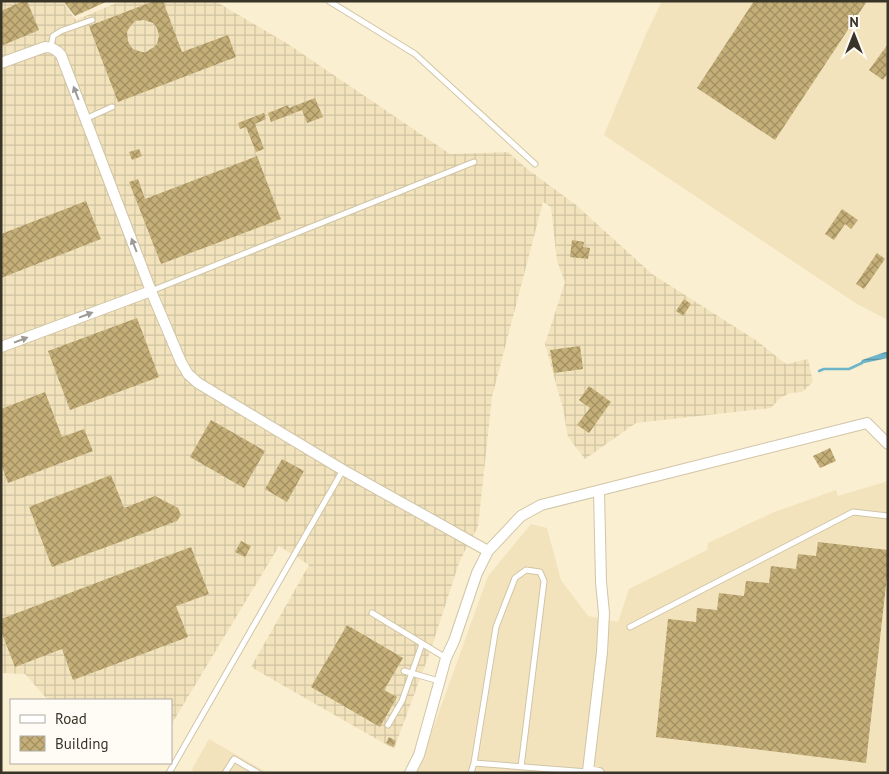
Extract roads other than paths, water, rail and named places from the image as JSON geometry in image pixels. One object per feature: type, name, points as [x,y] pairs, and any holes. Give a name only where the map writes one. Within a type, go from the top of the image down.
[{"type":"street","points":[[1,63],[38,49],[51,47],[61,55],[151,290],[181,362],[188,374],[198,383],[343,470],[488,551]]},
{"type":"street","points":[[1,347],[151,290]]},
{"type":"street","points":[[410,773],[419,754],[446,658],[454,641],[477,573],[488,551],[521,516],[541,505],[867,423],[888,444]]},
{"type":"street","points":[[599,491],[600,582],[604,613],[602,652],[588,772],[599,773]]},
{"type":"lane","points":[[329,1],[415,54],[535,164]]},
{"type":"lane","points":[[51,47],[54,36],[61,31],[92,20]]},
{"type":"lane","points":[[85,119],[112,107]]},
{"type":"lane","points":[[151,290],[474,162]]},
{"type":"lane","points":[[168,773],[343,470]]},
{"type":"lane","points":[[630,627],[853,512],[888,516]]},
{"type":"lane","points":[[471,773],[496,627],[515,578],[526,570],[540,572],[544,581],[521,767]]},
{"type":"lane","points":[[372,613],[446,658]]},
{"type":"lane","points":[[388,725],[402,700],[422,644]]},
{"type":"lane","points":[[404,671],[440,682]]},
{"type":"lane","points":[[226,773],[234,759],[258,773]]},
{"type":"lane","points":[[474,764],[588,772]]},
{"type":"water","points":[[888,352],[888,358],[860,364],[862,360]]},
{"type":"waterway","points":[[819,371],[824,369],[849,369],[862,363]]}]
